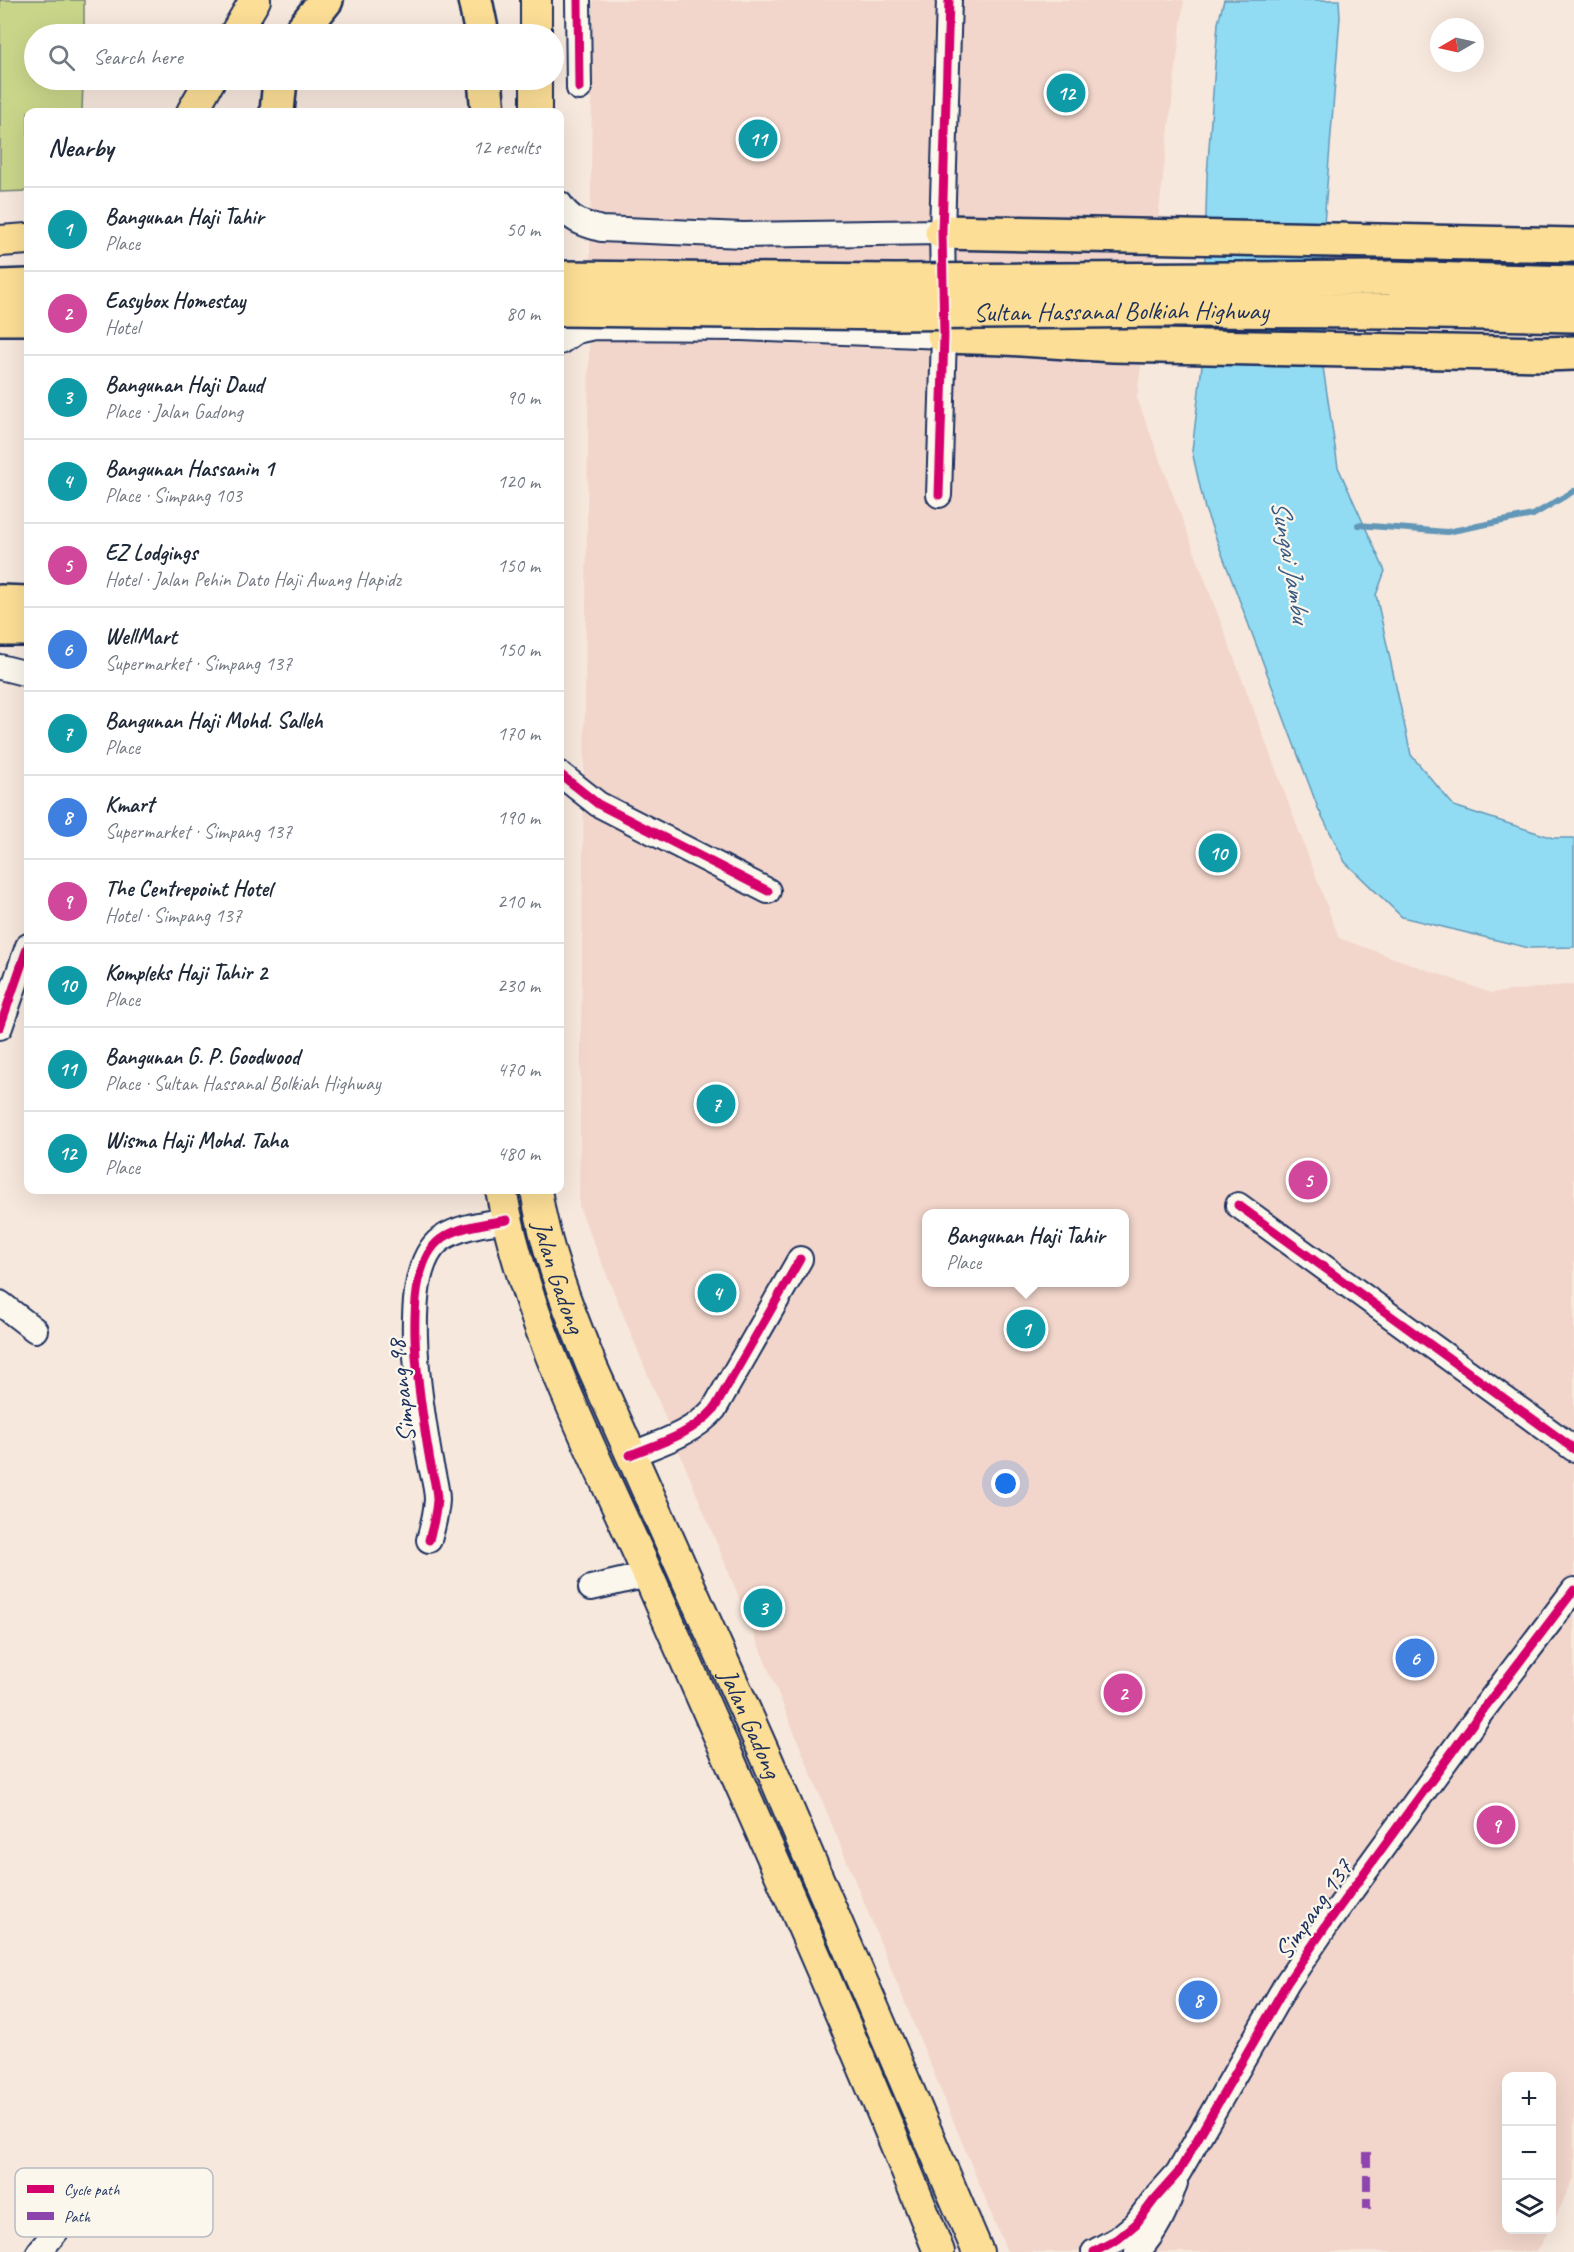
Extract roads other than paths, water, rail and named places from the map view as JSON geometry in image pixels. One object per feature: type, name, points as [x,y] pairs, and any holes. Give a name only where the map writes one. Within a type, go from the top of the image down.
[{"type":"highway","points":[[307,24],[326,0]]},
{"type":"highway","points":[[475,0],[480,24]]},
{"type":"highway","points":[[277,108],[279,90]]},
{"type":"highway","points":[[486,90],[488,108]]},
{"type":"highway","points":[[942,232],[1574,245]]},
{"type":"highway","name":"Sultan Hassanal Bolkiah Highway","points":[[564,278],[883,280],[1389,278],[1574,283]]},
{"type":"highway","name":"Sultan Hassanal Bolkiah Highway","points":[[564,309],[896,314],[1388,310],[1574,315]]},
{"type":"highway","points":[[944,336],[1113,345],[1574,353]]},
{"type":"highway","points":[[0,602],[24,603]]},
{"type":"highway","points":[[0,629],[24,629]]},
{"type":"main road","points":[[239,24],[255,0]]},
{"type":"main road","points":[[492,24],[493,0]]},
{"type":"main road","points":[[536,0],[536,24]]},
{"type":"main road","points":[[194,108],[204,90]]},
{"type":"main road","points":[[489,108],[490,90]]},
{"type":"main road","points":[[536,90],[536,108]]},
{"type":"main road","points":[[0,242],[24,239]]},
{"type":"main road","name":"Jalan Gadong","points":[[502,1194],[528,1295],[555,1369],[844,2021],[939,2252]]},
{"type":"main road","name":"Jalan Gadong","points":[[537,1194],[555,1265],[573,1321],[980,2248]]},
{"type":"main road","points":[[844,2021],[861,1975]]},
{"type":"street","points":[[234,24],[237,0]]},
{"type":"street","points":[[578,0],[579,88]]},
{"type":"street","points":[[939,495],[944,336],[942,232],[949,0]]},
{"type":"street","points":[[564,210],[567,215],[583,224],[602,229],[743,235],[942,232]]},
{"type":"street","points":[[564,339],[576,331],[594,327],[742,328],[944,336]]},
{"type":"street","points":[[0,667],[24,673]]},
{"type":"street","points":[[564,777],[598,804],[768,891]]},
{"type":"street","points":[[564,796],[598,804]]},
{"type":"street","points":[[0,1027],[24,958]]},
{"type":"street","points":[[1238,1205],[1574,1449]]},
{"type":"street","name":"Simpang 98","points":[[429,1540],[436,1520],[437,1497],[417,1384],[416,1307],[421,1273],[429,1252],[441,1240],[464,1227],[507,1221]]},
{"type":"street","points":[[630,1455],[690,1429],[714,1409],[801,1259]]},
{"type":"street","points":[[0,1303],[34,1330]]},
{"type":"street","points":[[591,1588],[647,1575]]},
{"type":"street","name":"Simpang 137","points":[[1095,2252],[1118,2239],[1136,2224],[1178,2173],[1287,1983],[1327,1924],[1479,1715],[1574,1590]]},
{"type":"street","name":"Simpang 137","points":[[1137,2252],[1149,2240],[1166,2211],[1178,2173]]},
{"type":"street","points":[[39,2252],[51,2237]]},
{"type":"water","name":"Sungai Jambu","points":[[1224,0],[1339,0],[1340,17],[1324,224],[1323,367],[1338,467],[1385,571],[1376,595],[1411,755],[1454,806],[1553,838],[1574,838],[1574,947],[1529,948],[1402,917],[1345,862],[1318,808],[1205,509],[1192,451],[1202,365],[1207,176],[1218,23]]},
{"type":"waterway","points":[[1358,525],[1447,532],[1533,515],[1574,491]]},
{"type":"place","name":"Wisma Haji Mohd. Taha","points":[[1066,93]]},
{"type":"place","name":"Bangunan G. P. Goodwood","points":[[758,139]]},
{"type":"place","name":"Kompleks Haji Tahir 2","points":[[1218,853]]},
{"type":"place","name":"Bangunan Haji Mohd. Salleh","points":[[716,1104]]},
{"type":"place","name":"EZ Lodgings","points":[[1308,1180]]},
{"type":"place","name":"Bangunan Hassanin 1","points":[[717,1293]]},
{"type":"place","name":"Bangunan Haji Tahir","points":[[1026,1329]]},
{"type":"place","name":"Bangunan Haji Daud","points":[[763,1608]]},
{"type":"place","name":"WellMart","points":[[1415,1658]]},
{"type":"place","name":"Easybox Homestay","points":[[1123,1693]]},
{"type":"place","name":"The Centrepoint Hotel","points":[[1496,1825]]},
{"type":"place","name":"Kmart","points":[[1198,2000]]}]
